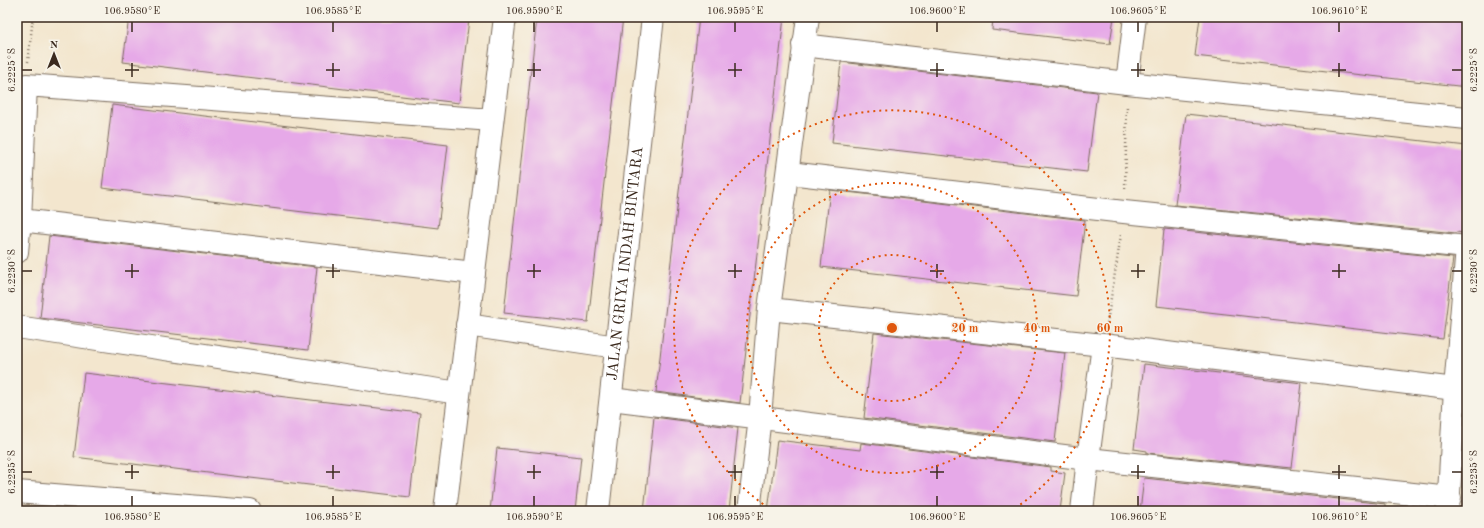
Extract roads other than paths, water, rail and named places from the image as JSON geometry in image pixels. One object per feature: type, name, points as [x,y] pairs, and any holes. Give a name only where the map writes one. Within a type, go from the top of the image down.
[{"type":"street","points":[[445,511],[505,17]]},
{"type":"street","name":"JALAN GRIYA INDAH BINTARA","points":[[598,511],[618,347],[653,17]]},
{"type":"street","points":[[749,511],[760,418],[769,309],[788,173],[803,45],[808,17]]},
{"type":"street","points":[[1127,83],[1136,17]]},
{"type":"street","points":[[803,45],[1127,83],[1467,118]]},
{"type":"street","points":[[17,252],[20,220],[26,85],[492,120]]},
{"type":"street","points":[[611,399],[1449,504],[1455,388],[1467,248],[1124,212],[788,173]]},
{"type":"street","points":[[20,220],[474,273]]},
{"type":"street","points":[[769,309],[1103,345],[1455,388]]},
{"type":"street","points":[[467,325],[618,347]]},
{"type":"street","points":[[17,327],[459,393]]},
{"type":"street","points":[[1082,511],[1103,345]]},
{"type":"street","points":[[17,492],[250,511]]}]
